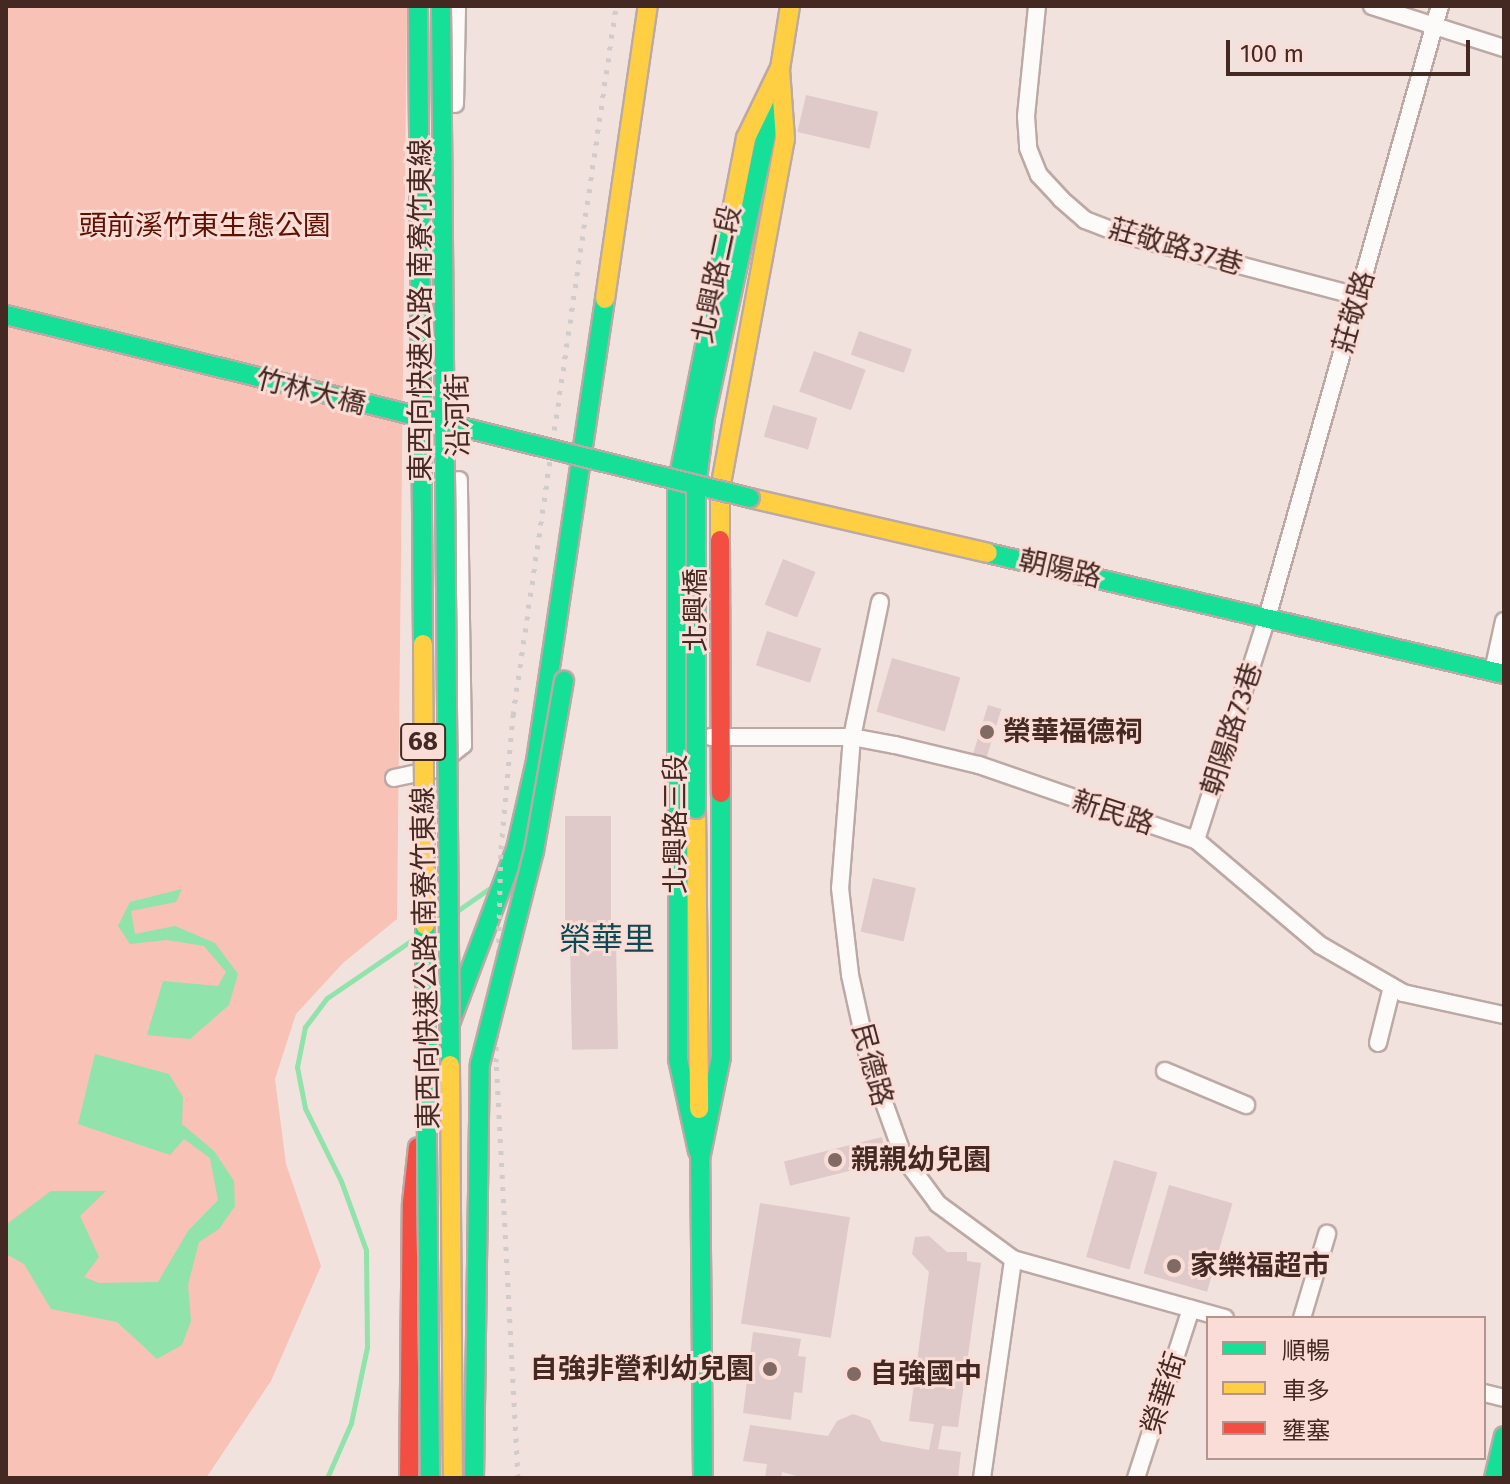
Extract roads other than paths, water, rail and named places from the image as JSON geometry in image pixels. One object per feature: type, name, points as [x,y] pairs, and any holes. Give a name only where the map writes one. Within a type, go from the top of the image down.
[{"type":"main road","name":"東西向快速公路 南寮竹東線","points":[[418,6],[430,1478]]},
{"type":"main road","name":"東西向快速公路 南寮竹東線","points":[[441,6],[453,1478]]},
{"type":"main road","points":[[474,1478],[480,1064],[551,769],[648,6]]},
{"type":"main road","points":[[409,1478],[412,1203],[421,1126],[436,1063],[516,849],[550,680],[598,406],[663,6]]},
{"type":"main road","name":"北興路二段","points":[[720,489],[785,139],[780,69],[790,6]]},
{"type":"main road","name":"北興路二段","points":[[687,486],[746,138],[780,69]]},
{"type":"main road","name":"北興橋","points":[[700,1159],[696,809],[687,486],[735,293],[780,69]]},
{"type":"main road","name":"竹林大橋","points":[[6,315],[616,467]]},
{"type":"main road","name":"朝陽路","points":[[616,467],[687,486],[1498,672]]},
{"type":"main road","name":"北興路三段","points":[[687,486],[676,737],[678,1059],[700,1159],[703,1478]]},
{"type":"main road","name":"北興路三段","points":[[700,1159],[721,1057],[718,738],[720,489]]},
{"type":"main road","points":[[1494,1478],[1504,1436]]},
{"type":"street","name":"沿河街","points":[[394,778],[432,770],[463,745],[454,186],[457,6]]},
{"type":"street","name":"莊敬路37巷","points":[[1037,6],[1026,116],[1028,148],[1039,175],[1085,220],[1358,296]]},
{"type":"street","points":[[1372,6],[1504,48]]},
{"type":"street","name":"莊敬路","points":[[1267,618],[1440,6]]},
{"type":"street","name":"民德路","points":[[880,602],[852,737],[840,888],[850,975],[887,1123],[911,1171],[938,1204],[1013,1259],[1217,1316]]},
{"type":"street","name":"朝陽路73巷","points":[[1196,840],[1267,618]]},
{"type":"street","points":[[1498,672],[1504,621]]},
{"type":"street","name":"新民路","points":[[676,737],[852,737],[979,765],[1196,840],[1320,945],[1392,987],[1504,1015]]},
{"type":"street","points":[[1378,1043],[1392,987]]},
{"type":"street","points":[[1165,1071],[1246,1105]]},
{"type":"street","points":[[1303,1316],[1327,1234]]},
{"type":"street","points":[[982,1478],[1013,1259]]},
{"type":"street","name":"榮華街","points":[[1136,1478],[1191,1309]]},
{"type":"waterway","points":[[457,911],[488,889]]},
{"type":"waterway","points":[[327,1478],[351,1423],[367,1347],[366,1250],[341,1181],[305,1108],[297,1067],[305,1027],[327,998],[415,938]]},
{"type":"railway","points":[[518,1478],[496,1062],[501,849],[513,715],[616,6]]},
{"type":"place","name":"榮華福德祠","points":[[987,732]]},
{"type":"place","name":"親親幼兒園","points":[[835,1160]]},
{"type":"place","name":"家樂福超市","points":[[1174,1266]]},
{"type":"place","name":"自強非營利幼兒園","points":[[770,1369]]},
{"type":"place","name":"自強國中","points":[[854,1374]]},
{"type":"district","name":"榮華里","points":[[607,939]]},
{"type":"park label","name":"頭前溪竹東生態公園","points":[[205,226]]}]
